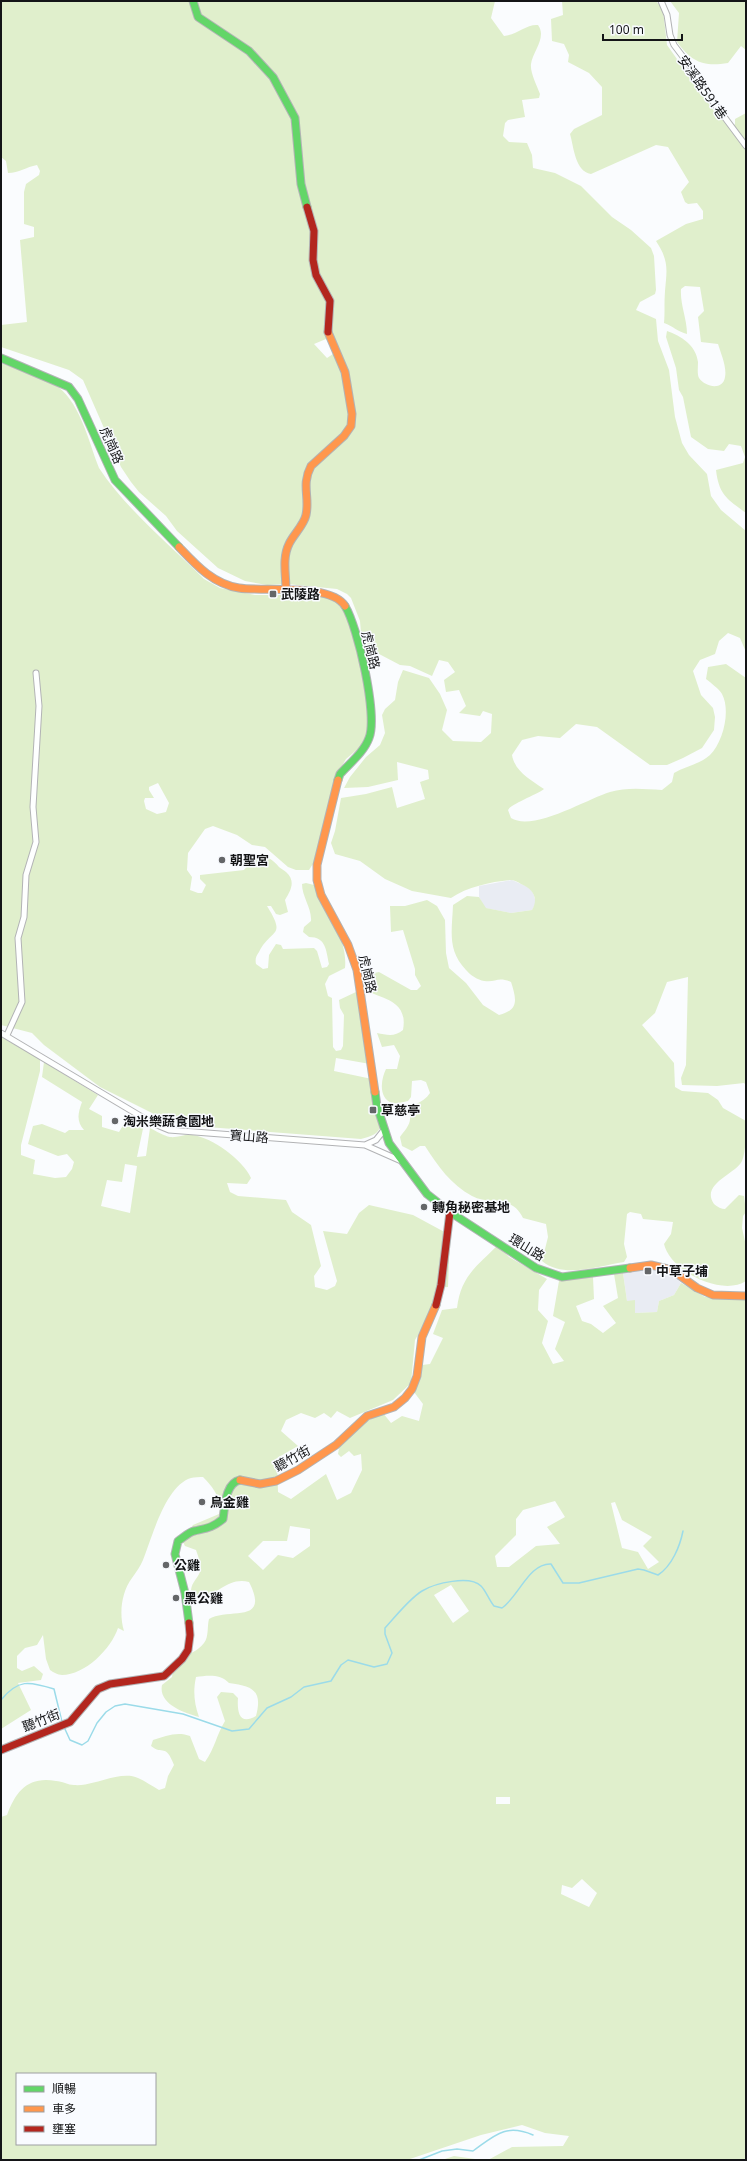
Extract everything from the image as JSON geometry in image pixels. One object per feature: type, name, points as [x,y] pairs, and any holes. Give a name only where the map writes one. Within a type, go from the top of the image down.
[{"type":"street","points":[[193,1],[198,17],[249,51],[266,68],[273,77],[295,118],[301,184],[314,231],[313,260],[316,274],[330,301],[328,333],[345,372],[352,414],[351,426],[344,436],[312,466],[308,472],[305,486],[306,515],[288,545],[285,559],[286,590]]},
{"type":"street","name":"安溪路591巷","points":[[661,1],[674,45],[693,70],[699,83],[746,146]]},
{"type":"street","name":"虎崗路","points":[[1,358],[53,379],[73,392],[115,480],[198,567],[214,579],[238,588],[322,592],[343,603],[348,611],[362,654],[371,714],[370,737],[340,774],[316,876],[321,895],[348,945],[357,970],[377,1106],[384,1130]]},
{"type":"street","points":[[7,1035],[22,1002],[18,938],[24,917],[26,875],[36,842],[33,807],[39,706],[36,673]]},
{"type":"street","name":"寶山路","points":[[1,1033],[7,1035],[152,1123],[169,1130],[365,1145],[400,1160]]},
{"type":"street","points":[[365,1145],[376,1140],[384,1130]]},
{"type":"street","name":"環山路","points":[[384,1130],[400,1160],[427,1194],[450,1212],[536,1268],[562,1276],[581,1275],[652,1265],[672,1270],[697,1288],[713,1295],[731,1297],[746,1296]]},
{"type":"street","name":"聽竹街","points":[[1,1750],[70,1722],[98,1689],[110,1684],[154,1679],[168,1673],[188,1650],[190,1635],[185,1593],[174,1554],[178,1541],[193,1531],[204,1530],[214,1526],[223,1519],[228,1490],[233,1483],[238,1480],[260,1484],[276,1481],[298,1470],[340,1442],[367,1416],[394,1406],[405,1398],[412,1389],[416,1376],[422,1336],[434,1310],[441,1285],[450,1212]]},
{"type":"shaded area","points":[[512,880],[530,888],[534,895],[536,904],[532,910],[511,913],[485,908],[479,897],[479,886]]},
{"type":"shaded area","points":[[650,1269],[668,1272],[681,1283],[674,1295],[659,1301],[657,1312],[635,1313],[627,1301],[623,1273]]},
{"type":"green space","points":[[1,1],[495,1],[491,18],[504,36],[513,34],[529,26],[538,25],[541,34],[539,44],[532,59],[531,68],[540,94],[539,98],[522,100],[525,117],[508,120],[505,123],[503,136],[509,142],[527,143],[532,155],[533,168],[555,173],[581,186],[612,217],[631,230],[651,248],[654,256],[656,290],[655,294],[640,302],[636,310],[656,319],[658,341],[669,370],[675,417],[682,443],[689,455],[707,474],[711,496],[721,510],[746,531],[746,652],[740,638],[728,633],[719,641],[715,654],[700,660],[693,671],[701,695],[713,708],[715,717],[714,730],[702,748],[667,765],[650,765],[597,727],[576,724],[560,738],[538,736],[522,740],[512,755],[516,766],[524,775],[544,789],[514,805],[508,810],[511,818],[521,821],[533,821],[560,813],[616,790],[662,790],[672,782],[674,773],[702,761],[710,755],[719,742],[722,734],[726,717],[725,701],[721,692],[706,679],[708,667],[726,664],[746,678],[746,1085],[744,1083],[717,1086],[682,1085],[681,1078],[686,1065],[688,977],[667,982],[655,1013],[642,1025],[674,1063],[675,1087],[682,1091],[708,1093],[718,1100],[723,1108],[746,1121],[745,1147],[742,1161],[715,1185],[711,1197],[715,1205],[725,1209],[739,1195],[744,1196],[746,1212],[743,1216],[742,1228],[746,1246],[746,1281],[736,1285],[724,1286],[698,1279],[686,1272],[668,1254],[664,1244],[671,1234],[673,1222],[643,1219],[641,1214],[630,1212],[627,1214],[624,1244],[627,1257],[624,1262],[582,1270],[560,1269],[551,1266],[542,1261],[548,1237],[546,1224],[523,1218],[513,1206],[507,1203],[479,1199],[464,1192],[451,1181],[425,1146],[420,1146],[412,1151],[402,1146],[400,1137],[408,1126],[410,1117],[409,1113],[397,1113],[397,1110],[424,1100],[430,1093],[426,1082],[421,1080],[412,1081],[411,1097],[408,1101],[392,1103],[384,1097],[383,1093],[382,1083],[386,1069],[397,1069],[400,1056],[394,1045],[382,1047],[377,1033],[391,1035],[397,1034],[403,1030],[403,1016],[399,1007],[391,1001],[368,990],[366,984],[369,974],[379,972],[411,990],[417,990],[421,986],[415,975],[415,969],[403,930],[391,932],[390,906],[405,906],[427,900],[437,906],[445,920],[446,953],[449,968],[466,983],[483,1005],[499,1015],[510,1010],[515,1003],[511,982],[506,980],[479,980],[470,974],[460,963],[453,948],[452,940],[453,905],[467,896],[479,897],[486,908],[511,913],[532,910],[535,898],[534,894],[529,888],[513,880],[479,886],[457,894],[451,898],[412,891],[385,879],[360,861],[335,854],[331,843],[335,831],[341,798],[366,794],[392,787],[397,808],[425,799],[420,782],[429,779],[428,770],[397,762],[398,780],[368,787],[344,788],[350,777],[366,757],[380,745],[385,733],[382,715],[385,709],[395,700],[398,682],[403,670],[429,678],[440,694],[447,710],[442,730],[453,741],[481,742],[491,733],[492,714],[483,711],[480,716],[459,713],[466,706],[459,690],[446,692],[444,680],[455,672],[448,662],[439,660],[432,676],[410,666],[400,665],[362,645],[360,621],[351,598],[347,594],[337,589],[287,584],[267,585],[245,581],[218,568],[177,531],[166,516],[139,492],[131,482],[121,467],[83,380],[69,370],[1,347],[1,325],[27,322],[20,240],[34,237],[34,227],[24,224],[24,192],[26,184],[39,175],[40,171],[37,165],[8,173],[6,161],[1,157]],"holes":[[[326,339],[336,352],[327,358],[314,344]]]},
{"type":"green space","points":[[562,1],[656,1],[663,10],[667,45],[716,114],[731,128],[735,124],[735,119],[746,113],[746,513],[725,496],[719,485],[716,470],[743,463],[745,457],[741,446],[729,444],[724,451],[708,449],[691,437],[683,397],[679,390],[676,368],[666,337],[667,331],[687,342],[691,346],[697,356],[699,378],[705,384],[717,386],[724,381],[725,369],[718,344],[701,342],[698,317],[704,311],[700,287],[685,286],[681,289],[687,334],[664,323],[666,265],[663,254],[656,241],[686,224],[703,219],[703,211],[697,203],[688,204],[685,202],[681,192],[689,182],[668,147],[656,145],[591,174],[586,172],[578,164],[570,134],[574,129],[602,115],[602,87],[589,73],[568,62],[569,55],[564,44],[552,41],[551,19],[563,15]]},
{"type":"green space","points":[[670,1],[746,1],[746,50],[741,46],[728,63],[712,64],[699,62],[682,49],[677,42],[679,13]]},
{"type":"green space","points":[[1,363],[41,377],[53,383],[62,390],[77,410],[99,468],[110,483],[148,526],[204,579],[220,588],[255,595],[322,595],[334,600],[347,613],[356,642],[371,722],[366,742],[346,759],[335,778],[318,856],[309,870],[296,870],[288,867],[265,847],[252,845],[237,835],[213,826],[205,829],[188,853],[187,870],[192,877],[190,890],[198,893],[202,893],[206,885],[200,879],[200,875],[244,870],[253,861],[261,857],[270,859],[289,875],[292,886],[285,900],[288,912],[280,915],[276,914],[271,906],[267,906],[276,923],[276,928],[275,932],[264,944],[256,958],[256,964],[263,969],[268,968],[269,955],[276,944],[281,945],[283,949],[314,948],[317,951],[322,968],[327,967],[329,964],[326,949],[322,942],[319,939],[309,937],[303,932],[304,927],[311,921],[311,916],[302,889],[302,884],[306,883],[314,885],[336,925],[345,957],[345,968],[329,976],[325,984],[328,996],[332,998],[333,1047],[336,1051],[341,1050],[343,1046],[344,1015],[340,1008],[339,1000],[356,992],[360,1000],[370,1064],[336,1058],[334,1071],[372,1079],[381,1124],[380,1128],[371,1136],[361,1139],[181,1125],[162,1118],[100,1087],[44,1045],[32,1033],[1,1025]],"holes":[[[158,783],[169,803],[166,812],[157,814],[146,809],[144,801],[145,798],[154,798],[149,790],[149,787]]]},
{"type":"green space","points":[[1,1037],[40,1059],[40,1071],[21,1145],[21,1155],[35,1160],[33,1174],[55,1178],[66,1177],[72,1169],[74,1162],[67,1154],[58,1156],[28,1144],[33,1126],[42,1124],[65,1133],[69,1130],[84,1130],[81,1127],[78,1117],[82,1102],[42,1077],[44,1062],[98,1095],[89,1109],[102,1116],[102,1127],[119,1132],[130,1114],[144,1124],[137,1157],[146,1156],[150,1128],[170,1137],[189,1135],[200,1137],[209,1140],[226,1150],[241,1164],[251,1178],[247,1184],[227,1183],[230,1192],[238,1196],[286,1200],[292,1212],[311,1225],[321,1266],[314,1276],[315,1287],[327,1290],[335,1286],[337,1281],[323,1231],[347,1234],[359,1213],[369,1205],[413,1215],[450,1235],[448,1287],[437,1288],[434,1307],[415,1340],[411,1383],[393,1400],[350,1418],[337,1411],[331,1418],[324,1413],[315,1418],[301,1413],[286,1420],[281,1431],[298,1446],[277,1458],[278,1492],[291,1499],[326,1474],[337,1500],[351,1493],[362,1470],[361,1454],[354,1456],[349,1451],[341,1457],[338,1454],[340,1446],[354,1429],[383,1413],[391,1423],[402,1416],[419,1421],[423,1404],[414,1392],[422,1365],[430,1364],[443,1338],[433,1334],[442,1310],[457,1308],[459,1297],[466,1280],[476,1266],[498,1245],[509,1257],[547,1279],[539,1290],[538,1310],[548,1321],[542,1343],[553,1364],[564,1361],[555,1349],[565,1322],[553,1316],[559,1281],[593,1277],[594,1299],[576,1306],[582,1321],[591,1324],[603,1333],[616,1323],[603,1306],[618,1298],[614,1274],[623,1273],[627,1301],[635,1300],[635,1313],[657,1312],[659,1301],[674,1295],[681,1283],[705,1297],[746,1299],[746,2160],[488,2160],[512,2147],[563,2146],[569,2136],[545,2133],[522,2125],[481,2135],[407,2160],[1,2160],[1,1817],[7,1815],[19,1792],[24,1787],[38,1781],[58,1781],[72,1785],[81,1785],[115,1777],[131,1776],[141,1779],[159,1790],[165,1788],[168,1776],[174,1765],[166,1752],[155,1749],[151,1746],[153,1740],[176,1734],[190,1736],[199,1759],[205,1762],[225,1721],[217,1697],[221,1692],[233,1693],[238,1698],[240,1716],[250,1719],[256,1716],[258,1700],[254,1691],[244,1686],[229,1683],[222,1678],[210,1676],[196,1677],[194,1697],[199,1717],[173,1707],[164,1697],[162,1692],[162,1685],[172,1677],[174,1668],[180,1659],[194,1652],[206,1641],[209,1619],[217,1616],[244,1612],[251,1609],[255,1604],[254,1595],[249,1582],[235,1582],[214,1593],[203,1596],[195,1595],[191,1590],[192,1585],[200,1572],[200,1564],[196,1550],[185,1546],[182,1540],[193,1525],[219,1514],[220,1509],[220,1504],[216,1494],[203,1477],[191,1478],[182,1483],[174,1491],[167,1502],[155,1526],[142,1563],[125,1590],[121,1611],[124,1631],[118,1628],[110,1644],[96,1659],[79,1671],[71,1674],[60,1675],[50,1670],[46,1659],[43,1635],[37,1645],[25,1648],[17,1656],[17,1668],[22,1671],[34,1666],[43,1674],[41,1680],[18,1683],[31,1710],[1,1729]],"holes":[[[125,1164],[137,1166],[130,1213],[101,1206],[107,1180],[122,1182]],[[555,1501],[565,1517],[547,1527],[560,1544],[536,1546],[509,1567],[497,1567],[495,1556],[516,1535],[516,1519],[523,1510]],[[615,1502],[622,1520],[652,1537],[643,1546],[659,1562],[648,1569],[638,1552],[622,1548],[611,1503]],[[290,1526],[310,1529],[310,1546],[293,1558],[278,1555],[263,1570],[248,1556],[263,1541],[287,1541]],[[451,1585],[469,1611],[453,1623],[434,1595]],[[496,1797],[510,1797],[510,1804],[496,1804]],[[582,1879],[597,1893],[589,1907],[561,1894],[562,1885],[572,1888]]]},
{"type":"green space","points":[[454,2156],[482,2160],[442,2160]]},
{"type":"waterway","points":[[64,1727],[70,1740],[82,1745],[88,1741],[97,1723],[106,1712],[115,1706],[125,1704],[183,1714],[232,1731],[249,1729],[267,1708],[291,1697],[304,1687],[331,1681],[341,1665],[348,1660],[374,1667],[387,1664],[392,1653],[385,1634],[385,1628],[412,1598],[428,1588],[452,1581],[469,1581],[481,1586],[494,1606],[502,1608],[514,1596],[530,1574],[543,1565],[551,1564],[563,1583],[579,1583],[638,1569],[658,1575],[663,1571],[675,1555],[683,1531]]},
{"type":"waterway","points":[[1,1700],[7,1693],[19,1685],[31,1683],[54,1689],[62,1722]]},
{"type":"waterway","points":[[419,2160],[442,2151],[457,2149],[473,2151],[494,2136],[507,2131],[515,2130],[533,2135]]},
{"type":"traffic: fast","points":[[193,1],[198,17],[249,51],[273,77],[295,118],[301,184],[307,207]]},
{"type":"traffic: fast","points":[[1,358],[69,387],[78,399],[115,480],[179,547]]},
{"type":"traffic: fast","points":[[338,780],[340,774],[364,748],[369,738],[371,727],[369,692],[361,651],[356,632],[345,606]]},
{"type":"traffic: fast","points":[[375,1092],[377,1106],[389,1143],[427,1194],[450,1212],[536,1268],[562,1277],[630,1268]]},
{"type":"traffic: fast","points":[[189,1623],[185,1593],[175,1554],[178,1541],[194,1531],[212,1526],[223,1519],[225,1502],[229,1490],[235,1482],[240,1480]]},
{"type":"traffic: slow","points":[[286,590],[285,567],[287,549],[305,519],[307,509],[306,485],[308,473],[311,466],[344,436],[351,426],[352,414],[345,372],[328,332]]},
{"type":"traffic: slow","points":[[179,547],[206,573],[230,586],[250,589],[312,591],[326,594],[337,599],[345,606]]},
{"type":"traffic: slow","points":[[338,780],[317,865],[317,880],[321,895],[348,945],[357,970],[375,1092]]},
{"type":"traffic: slow","points":[[630,1268],[651,1265],[672,1270],[697,1288],[713,1295],[746,1296]]},
{"type":"traffic: slow","points":[[240,1480],[260,1484],[276,1481],[298,1470],[336,1445],[367,1416],[394,1407],[405,1398],[412,1389],[417,1376],[422,1337],[436,1305]]},
{"type":"traffic: jam","points":[[307,207],[314,231],[313,260],[316,275],[330,301],[328,332]]},
{"type":"traffic: jam","points":[[436,1305],[441,1285],[450,1212]]},
{"type":"traffic: jam","points":[[1,1750],[70,1722],[98,1689],[110,1684],[164,1676],[182,1659],[188,1650],[190,1635],[189,1623]]},
{"type":"place","name":"武陵路","points":[[273,594]]},
{"type":"place","name":"朝聖宮","points":[[222,860]]},
{"type":"place","name":"草慈亭","points":[[373,1110]]},
{"type":"place","name":"淘米樂蔬食園地","points":[[115,1121]]},
{"type":"place","name":"轉角秘密基地","points":[[424,1207]]},
{"type":"place","name":"中草子埔","points":[[648,1271]]},
{"type":"place","name":"烏金雞","points":[[202,1502]]},
{"type":"place","name":"公雞","points":[[166,1565]]},
{"type":"place","name":"黑公雞","points":[[176,1598]]}]
